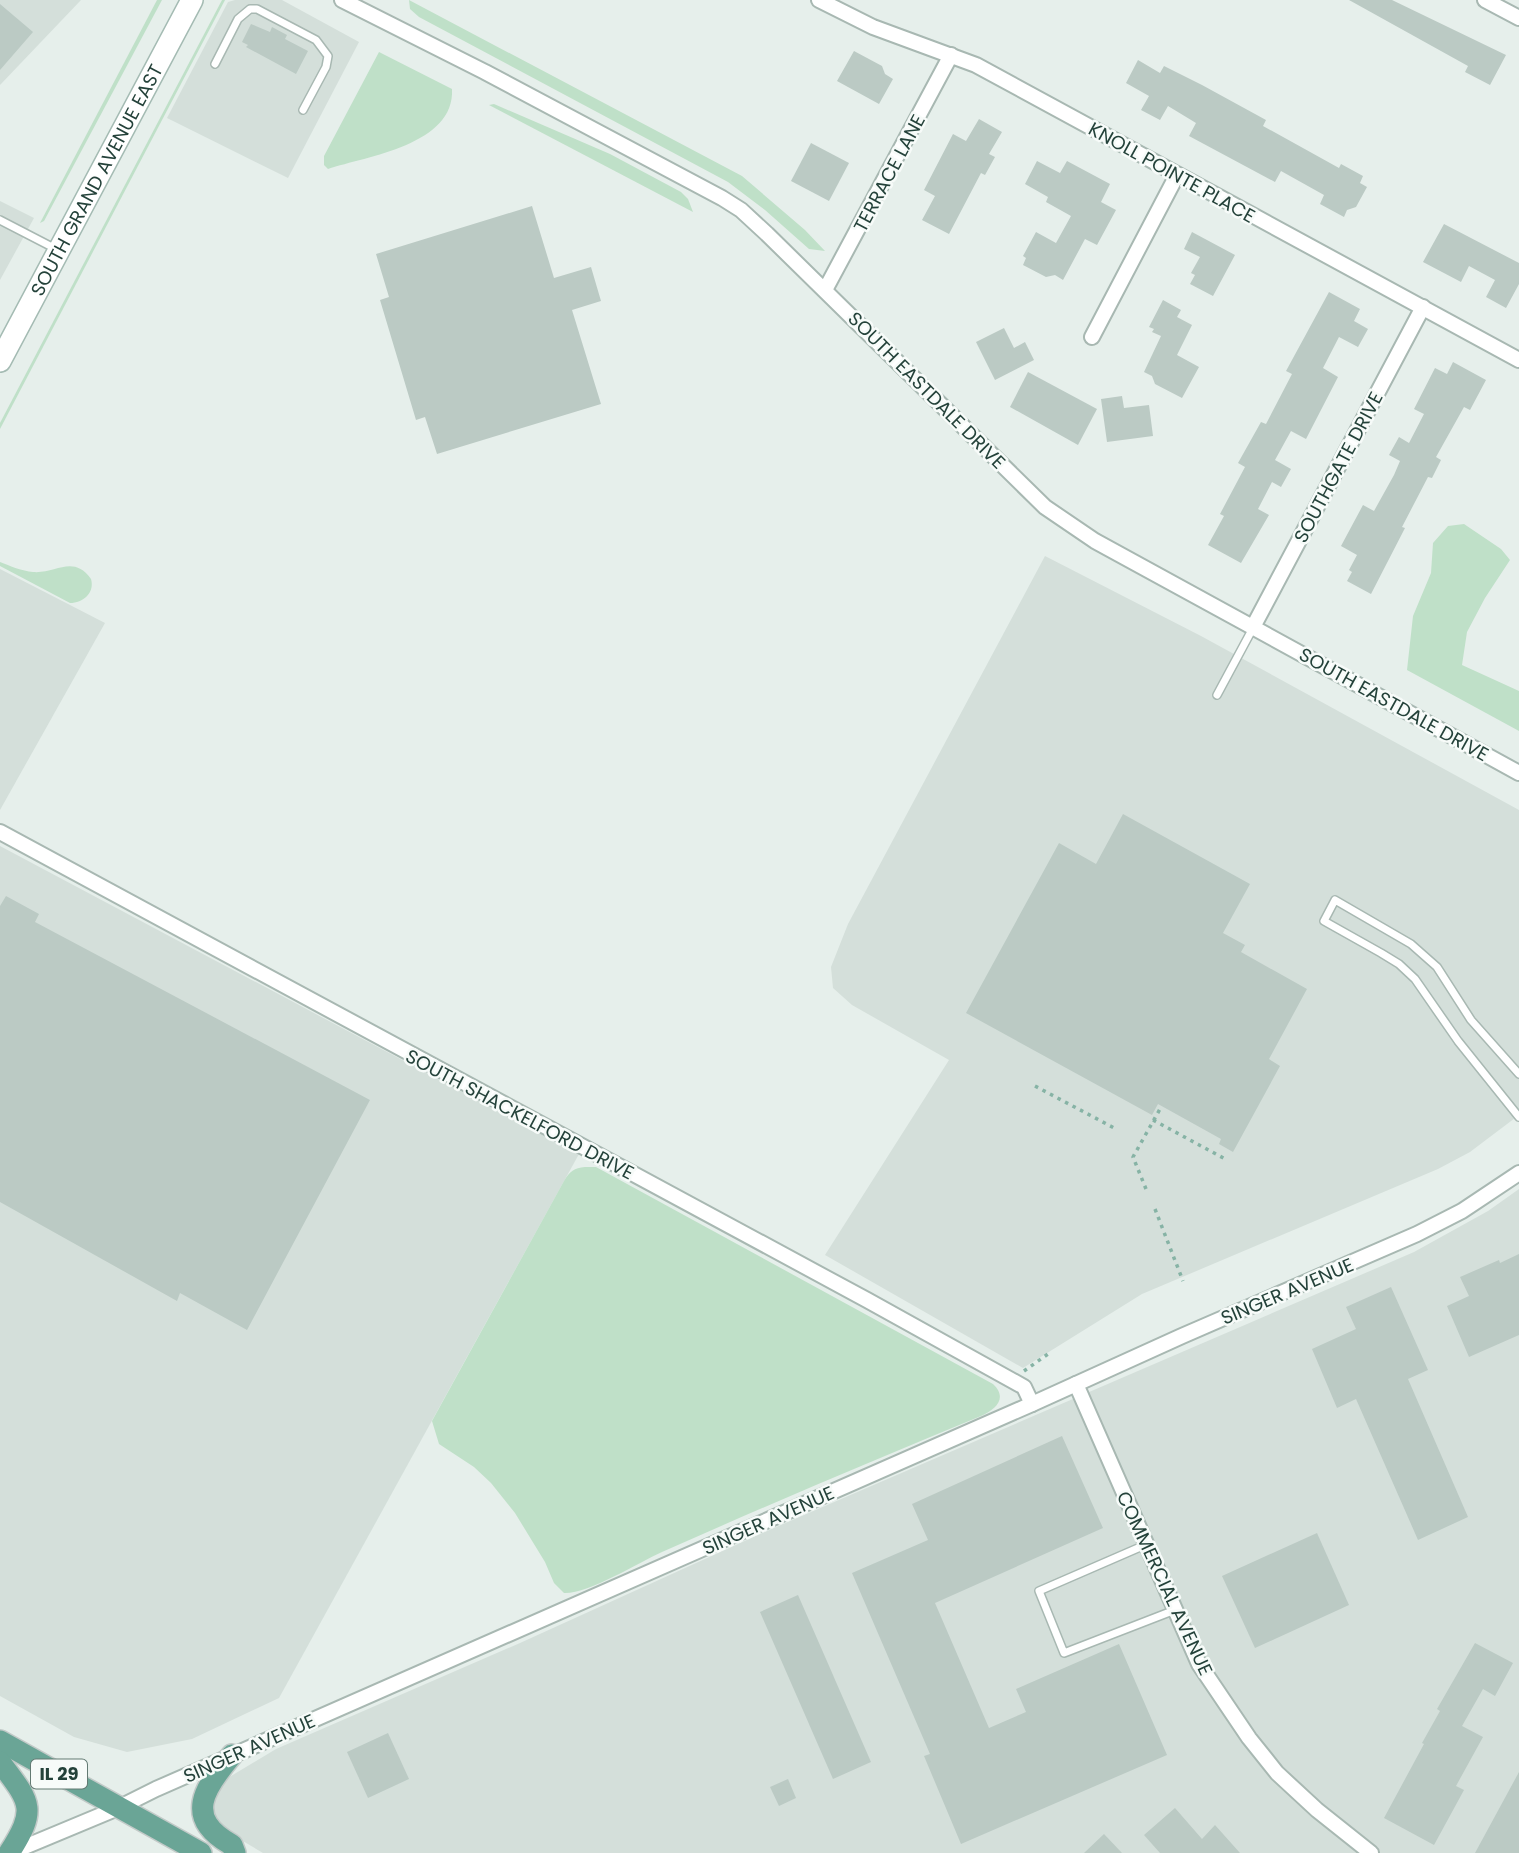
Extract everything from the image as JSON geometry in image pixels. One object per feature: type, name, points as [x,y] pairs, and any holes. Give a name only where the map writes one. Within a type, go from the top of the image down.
[{"type":"main road","name":"SOUTH GRAND AVENUE EAST","points":[[0,361],[192,0]]},
{"type":"main road","name":"IL 29","points":[[0,1741],[201,1853]]},
{"type":"main road","points":[[232,1755],[208,1785],[203,1796],[203,1809],[215,1835],[232,1845],[234,1853]]},
{"type":"main road","points":[[0,1762],[19,1787],[27,1802],[29,1814],[10,1853]]},
{"type":"street","name":"SOUTH EASTDALE DRIVE","points":[[342,0],[485,72],[741,210],[1045,507],[1095,541],[1519,773]]},
{"type":"street","name":"KNOLL POINTE PLACE","points":[[819,0],[873,27],[976,65],[1519,360]]},
{"type":"street","points":[[1485,0],[1519,18]]},
{"type":"street","name":"TERRACE LANE","points":[[825,290],[951,55]]},
{"type":"street","points":[[1092,337],[1177,175]]},
{"type":"street","name":"SOUTHGATE DRIVE","points":[[1253,627],[1423,307]]},
{"type":"street","name":"SOUTH SHACKELFORD DRIVE","points":[[0,832],[1024,1387],[1032,1404]]},
{"type":"street","name":"SINGER AVENUE","points":[[10,1853],[118,1808],[232,1755],[1417,1234],[1462,1210],[1519,1172]]},
{"type":"street","name":"COMMERCIAL AVENUE","points":[[1076,1384],[1199,1664],[1242,1728],[1277,1773],[1317,1810],[1371,1853]]},
{"type":"lane","points":[[215,64],[238,19],[250,9],[257,9],[316,40],[328,56],[326,67],[303,110]]},
{"type":"lane","points":[[0,220],[60,250]]},
{"type":"lane","points":[[1217,695],[1253,627]]},
{"type":"lane","points":[[1519,1074],[1471,1020],[1437,967],[1410,944],[1335,900],[1324,921],[1381,953],[1415,979],[1458,1041],[1519,1117]]},
{"type":"lane","points":[[1145,1545],[1039,1591],[1064,1653],[1175,1610]]},
{"type":"path","points":[[1035,1086],[1116,1129]]},
{"type":"path","points":[[1146,1189],[1133,1157],[1160,1108]]},
{"type":"path","points":[[1153,1120],[1227,1160]]},
{"type":"path","points":[[1133,1139],[1141,1143]]},
{"type":"path","points":[[1155,1209],[1183,1281]]},
{"type":"path","points":[[1023,1371],[1048,1354]]},
{"type":"shaded area","points":[[0,0],[81,0],[0,85]]},
{"type":"shaded area","points":[[282,0],[359,42],[288,178],[167,118],[228,2]]},
{"type":"shaded area","points":[[0,201],[34,218],[0,280]]},
{"type":"shaded area","points":[[1045,556],[1201,636],[1519,810],[1519,1115],[1470,1152],[1438,1169],[1142,1294],[1023,1368],[825,1255],[949,1060],[852,1005],[833,988],[831,967],[848,924]]},
{"type":"shaded area","points":[[0,569],[105,623],[0,810]]},
{"type":"shaded area","points":[[0,846],[579,1154],[279,1698],[192,1739],[127,1752],[74,1737],[0,1696]]},
{"type":"shaded area","points":[[1519,1189],[1519,1853],[263,1853],[224,1830],[213,1815],[213,1795],[226,1779],[276,1749],[520,1643],[760,1534],[1414,1252],[1488,1211]]},
{"type":"green space","points":[[157,0],[162,0],[44,221],[40,223]]},
{"type":"green space","points":[[222,0],[225,0],[0,429],[0,423]]},
{"type":"green space","points":[[409,0],[742,176],[805,230],[825,251],[809,249],[728,182],[419,17],[410,9]]},
{"type":"green space","points":[[379,52],[452,89],[449,108],[439,123],[406,145],[328,169],[324,165],[324,156]]},
{"type":"green space","points":[[494,104],[610,154],[681,192],[688,199],[693,212],[489,105]]},
{"type":"green space","points":[[1464,524],[1501,549],[1510,560],[1467,632],[1462,665],[1519,691],[1519,731],[1407,670],[1413,616],[1431,573],[1433,543],[1448,526]]},
{"type":"green space","points":[[0,562],[33,572],[71,566],[78,568],[91,579],[90,593],[75,603],[70,603],[0,566]]},
{"type":"green space","points":[[596,1167],[993,1384],[1000,1394],[998,1403],[981,1416],[702,1534],[586,1589],[564,1593],[554,1583],[545,1562],[515,1513],[474,1467],[439,1444],[432,1421],[564,1181],[573,1171]]},
{"type":"building","points":[[1349,0],[1392,0],[1506,55],[1490,85],[1465,72],[1468,66]]},
{"type":"building","points":[[0,4],[33,32],[0,70]]},
{"type":"building","points":[[251,24],[270,32],[272,27],[287,35],[285,39],[308,51],[296,74],[246,47],[248,45],[242,42]]},
{"type":"building","points":[[854,51],[882,66],[885,74],[893,79],[879,104],[837,81]]},
{"type":"building","points":[[1138,60],[1160,73],[1164,66],[1202,85],[1266,120],[1263,126],[1339,168],[1341,164],[1363,176],[1360,183],[1367,187],[1356,207],[1347,210],[1344,217],[1320,204],[1324,195],[1281,171],[1275,182],[1189,136],[1196,123],[1168,106],[1160,120],[1141,110],[1149,96],[1126,83]]},
{"type":"building","points":[[979,119],[1002,132],[989,154],[995,157],[985,175],[981,173],[949,234],[922,220],[935,196],[924,190],[953,134],[966,141]]},
{"type":"building","points":[[811,143],[849,163],[829,201],[791,181]]},
{"type":"building","points":[[1037,161],[1060,173],[1067,161],[1110,184],[1101,202],[1116,210],[1097,245],[1085,239],[1063,280],[1055,275],[1046,277],[1023,265],[1026,258],[1023,256],[1036,232],[1056,243],[1071,216],[1046,202],[1048,197],[1025,184]]},
{"type":"building","points":[[532,206],[554,278],[591,267],[601,301],[572,310],[601,404],[437,454],[425,417],[416,420],[380,300],[389,297],[376,254]]},
{"type":"building","points":[[1444,224],[1519,263],[1519,284],[1506,308],[1486,297],[1495,280],[1469,266],[1461,282],[1423,262]]},
{"type":"building","points":[[1192,232],[1235,255],[1213,296],[1190,284],[1195,275],[1191,273],[1200,257],[1184,249]]},
{"type":"building","points":[[1329,292],[1360,309],[1354,321],[1368,329],[1358,347],[1339,337],[1323,368],[1338,377],[1306,439],[1291,431],[1275,460],[1291,469],[1281,487],[1272,482],[1258,509],[1269,515],[1241,563],[1208,545],[1224,516],[1220,514],[1245,467],[1238,463],[1261,422],[1266,424],[1292,374],[1286,371]]},
{"type":"building","points":[[1163,300],[1181,310],[1177,317],[1192,325],[1177,355],[1199,367],[1182,398],[1155,384],[1152,376],[1144,372],[1161,336],[1152,332],[1154,329],[1149,327]]},
{"type":"building","points":[[1004,328],[1014,348],[1025,342],[1034,360],[995,380],[976,342]]},
{"type":"building","points":[[1453,362],[1486,380],[1470,410],[1464,407],[1436,457],[1441,460],[1432,478],[1428,477],[1371,594],[1347,581],[1357,555],[1341,546],[1363,505],[1374,511],[1394,475],[1400,461],[1389,455],[1399,437],[1409,443],[1424,414],[1414,409],[1435,368],[1447,374]]},
{"type":"building","points":[[1028,372],[1097,409],[1078,445],[1010,407]]},
{"type":"building","points":[[1122,396],[1124,408],[1149,405],[1153,436],[1107,442],[1101,399]]},
{"type":"building","points":[[1123,814],[1250,884],[1223,933],[1245,945],[1241,952],[1307,989],[1269,1059],[1280,1066],[1233,1152],[1219,1144],[1221,1139],[1158,1104],[1152,1115],[966,1013],[1059,843],[1096,864]]},
{"type":"building","points":[[6,896],[39,914],[35,922],[370,1100],[247,1330],[180,1293],[177,1301],[0,1202],[0,906]]},
{"type":"building","points":[[1519,1254],[1519,1335],[1469,1357],[1447,1306],[1469,1296],[1460,1277]]},
{"type":"building","points":[[1391,1287],[1428,1370],[1408,1379],[1468,1517],[1418,1540],[1356,1399],[1337,1408],[1312,1349],[1356,1329],[1346,1307]]},
{"type":"building","points":[[1062,1436],[1103,1528],[935,1603],[989,1728],[1026,1712],[1016,1689],[1119,1644],[1167,1755],[961,1844],[924,1756],[930,1754],[852,1573],[928,1540],[912,1504]]},
{"type":"building","points":[[1317,1533],[1349,1605],[1255,1648],[1222,1576]]},
{"type":"building","points":[[798,1595],[871,1762],[833,1779],[760,1612]]},
{"type":"building","points":[[1475,1643],[1513,1663],[1495,1696],[1483,1689],[1462,1726],[1483,1737],[1456,1786],[1464,1790],[1434,1845],[1384,1818],[1424,1744],[1422,1743],[1440,1711],[1437,1709]]},
{"type":"building","points":[[388,1733],[409,1779],[368,1798],[347,1752]]},
{"type":"building","points":[[1519,1772],[1519,1853],[1475,1853]]},
{"type":"building","points":[[788,1779],[796,1798],[779,1806],[770,1787]]},
{"type":"building","points":[[1175,1808],[1202,1839],[1215,1825],[1240,1853],[1160,1853],[1144,1835]]},
{"type":"building","points":[[1104,1834],[1122,1853],[1084,1853]]}]
